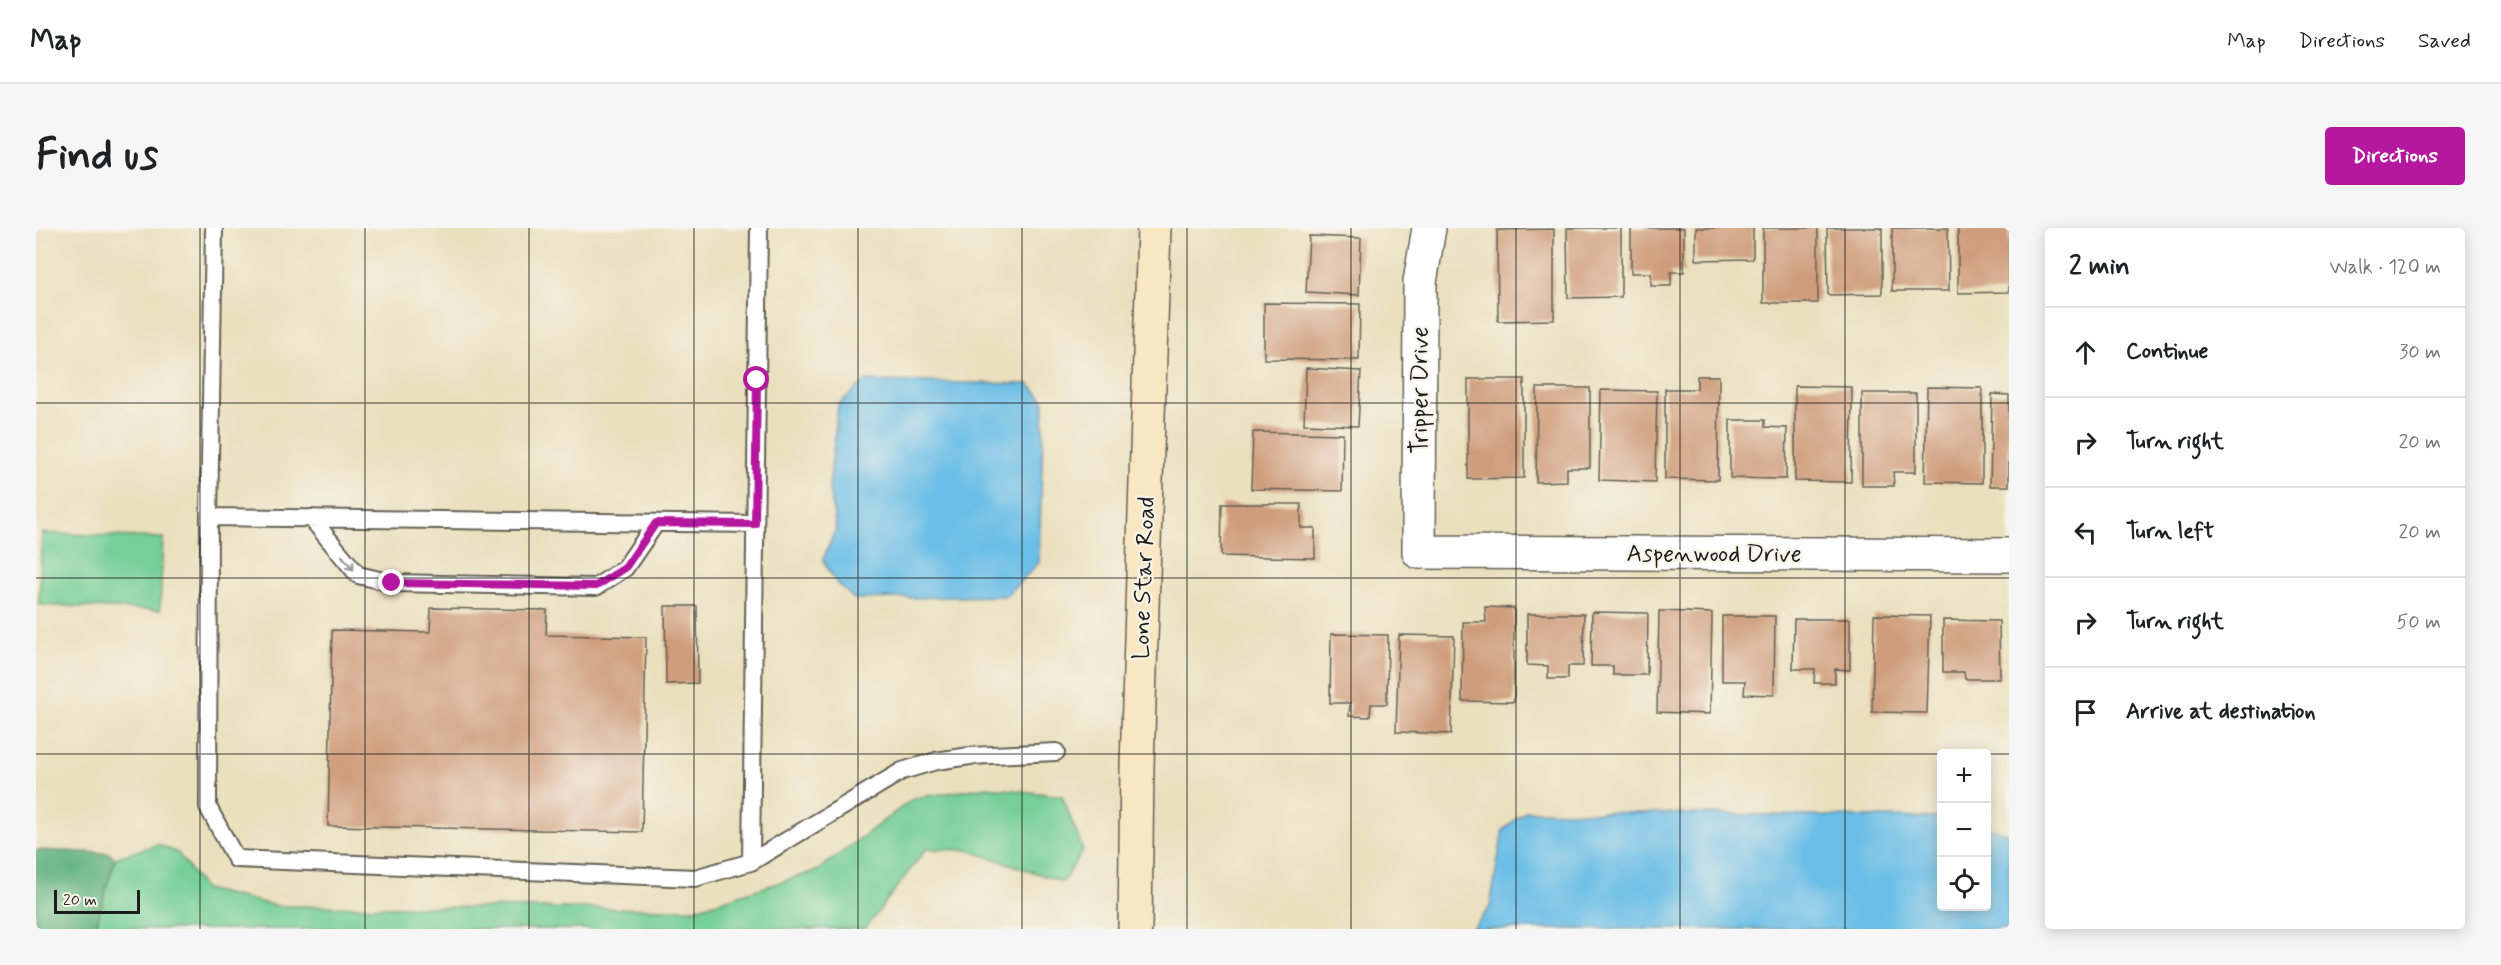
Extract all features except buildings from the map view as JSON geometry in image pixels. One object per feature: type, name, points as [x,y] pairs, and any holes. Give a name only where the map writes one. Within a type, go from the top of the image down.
[{"type":"street","name":"Lone Star Road","points":[[1135,929],[1154,228]]},
{"type":"street","name":"Tripper Drive","points":[[1419,552],[1420,282],[1429,228]]},
{"type":"street","name":"Aspenwood Drive","points":[[1419,552],[2009,555]]},
{"type":"lane","points":[[214,228],[209,517],[208,807],[236,859],[695,878],[751,862],[902,771],[936,761],[970,756],[1056,752]]},
{"type":"lane","points":[[751,862],[759,228]]},
{"type":"lane","points":[[209,517],[755,524]]},
{"type":"lane","points":[[311,518],[358,575],[392,583],[572,586],[596,586],[625,568],[656,523]]},
{"type":"green space","points":[[42,533],[163,538],[160,610],[39,605]]},
{"type":"green space","points":[[988,787],[1062,796],[1083,850],[1063,882],[968,850],[926,849],[865,929],[95,929],[115,858],[158,844],[178,853],[204,889],[277,906],[696,909],[818,870],[914,798]]},
{"type":"green space","points":[[36,850],[108,853],[115,858],[95,929],[36,929]]},
{"type":"water","points":[[865,381],[1029,384],[1044,400],[1039,563],[1006,596],[854,599],[835,581],[823,560],[836,528],[829,488],[838,405]]},
{"type":"water","points":[[1526,811],[1937,818],[1937,911],[1991,911],[1991,828],[2009,834],[2009,929],[1472,929],[1490,907],[1503,830]]},
{"type":"route","points":[[392,583],[596,586],[625,568],[656,523],[755,524],[757,380]]}]
